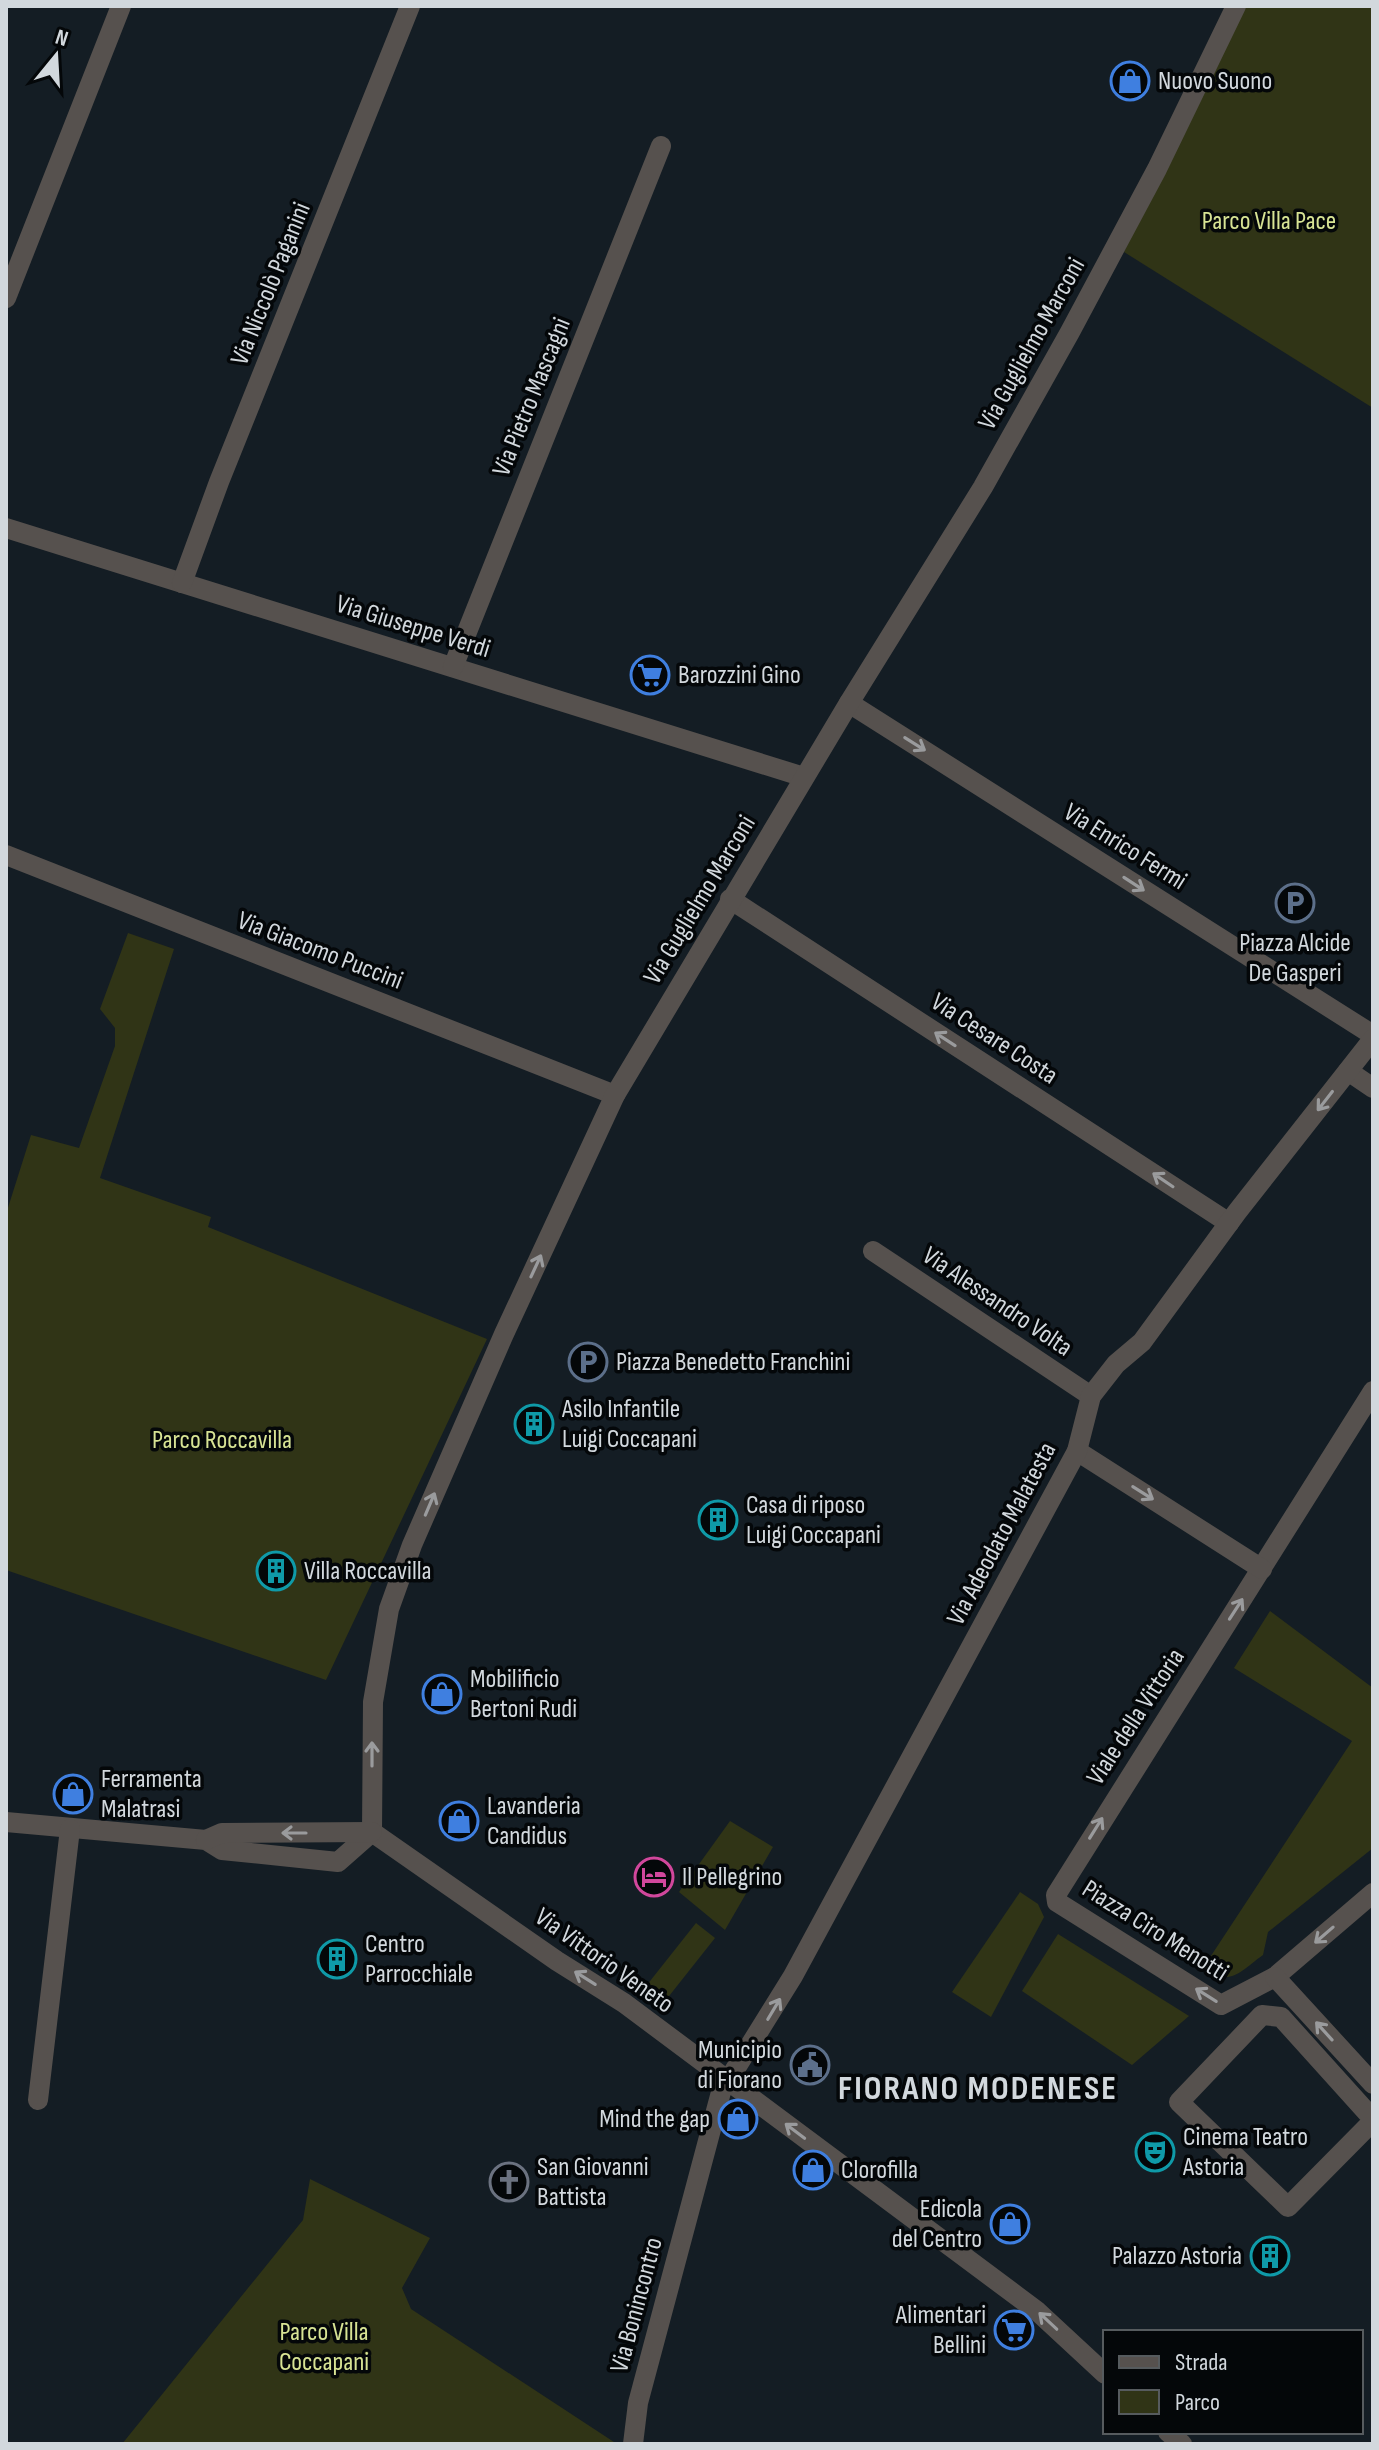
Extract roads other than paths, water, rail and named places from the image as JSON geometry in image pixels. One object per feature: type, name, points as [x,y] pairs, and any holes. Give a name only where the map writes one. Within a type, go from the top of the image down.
[{"type":"street","points":[[6,298],[121,6]]},
{"type":"street","name":"Via Niccolò Paganini","points":[[182,583],[219,482],[410,6]]},
{"type":"street","name":"Via Guglielmo Marconi","points":[[372,1832],[373,1702],[389,1609],[412,1545],[504,1334],[615,1095],[730,899],[983,487],[1157,169],[1236,6]]},
{"type":"street","name":"Via Pietro Mascagni","points":[[453,667],[661,146]]},
{"type":"street","name":"Via Giuseppe Verdi","points":[[6,528],[804,777]]},
{"type":"street","name":"Via Enrico Fermi","points":[[849,703],[1373,1037]]},
{"type":"street","name":"Via Giacomo Puccini","points":[[6,855],[615,1095]]},
{"type":"street","name":"Via Cesare Costa","points":[[730,899],[1229,1223]]},
{"type":"street","name":"Via Adeodato Malatesta","points":[[726,2085],[793,1976],[1077,1451],[1091,1396],[1116,1364],[1142,1342],[1229,1223],[1373,1037]]},
{"type":"street","points":[[1348,1071],[1373,1088]]},
{"type":"street","name":"Via Alessandro Volta","points":[[873,1251],[1091,1396]]},
{"type":"street","name":"Viale della Vittoria","points":[[1056,1895],[1373,1391]]},
{"type":"street","points":[[1077,1451],[1262,1569]]},
{"type":"street","points":[[6,1822],[206,1840],[222,1850],[338,1862],[372,1832]]},
{"type":"street","points":[[38,2100],[70,1829]]},
{"type":"street","points":[[206,1840],[222,1833],[372,1832]]},
{"type":"street","name":"Via Vittorio Veneto","points":[[372,1832],[557,1961],[624,2003],[726,2085],[1037,2311],[1103,2372]]},
{"type":"street","points":[[1373,1893],[1275,1977],[1373,2084]]},
{"type":"street","name":"Piazza Ciro Menotti","points":[[1056,1895],[1057,1902],[1221,2005],[1275,1977]]},
{"type":"street","points":[[1271,2014],[1281,2017],[1373,2120],[1288,2207],[1179,2102],[1262,2015],[1271,2014]]},
{"type":"street","name":"Via Bonincontro","points":[[633,2444],[638,2403],[726,2085]]},
{"type":"place","name":"Nuovo Suono","points":[[1130,81]]},
{"type":"place","name":"Barozzini Gino","points":[[650,675]]},
{"type":"place","name":"Piazza Alcide De Gasperi","points":[[1295,903]]},
{"type":"place","name":"Piazza Benedetto Franchini","points":[[588,1362]]},
{"type":"place","name":"Asilo Infantile Luigi Coccapani","points":[[534,1424]]},
{"type":"place","name":"Casa di riposo Luigi Coccapani","points":[[718,1520]]},
{"type":"place","name":"Villa Roccavilla","points":[[276,1571]]},
{"type":"place","name":"Mobilificio Bertoni Rudi","points":[[442,1694]]},
{"type":"place","name":"Ferramenta Malatrasi","points":[[73,1794]]},
{"type":"place","name":"Lavanderia Candidus","points":[[459,1821]]},
{"type":"place","name":"Il Pellegrino","points":[[654,1877]]},
{"type":"place","name":"Centro Parrocchiale","points":[[337,1959]]},
{"type":"place","name":"Municipio di Fiorano","points":[[810,2065]]},
{"type":"place","name":"Mind the gap","points":[[738,2119]]},
{"type":"place","name":"Cinema Teatro Astoria","points":[[1155,2152]]},
{"type":"place","name":"Clorofilla","points":[[813,2170]]},
{"type":"place","name":"San Giovanni Battista","points":[[509,2182]]},
{"type":"place","name":"Edicola del Centro","points":[[1010,2224]]},
{"type":"place","name":"Palazzo Astoria","points":[[1270,2256]]},
{"type":"place","name":"Alimentari Bellini","points":[[1014,2330]]},
{"type":"district","name":"FIORANO MODENESE","points":[[978,2088]]},
{"type":"park label","name":"Parco Villa Pace","points":[[1269,221]]},
{"type":"park label","name":"Parco Roccavilla","points":[[222,1440]]},
{"type":"park label","name":"Parco Villa Coccapani","points":[[324,2347]]}]
